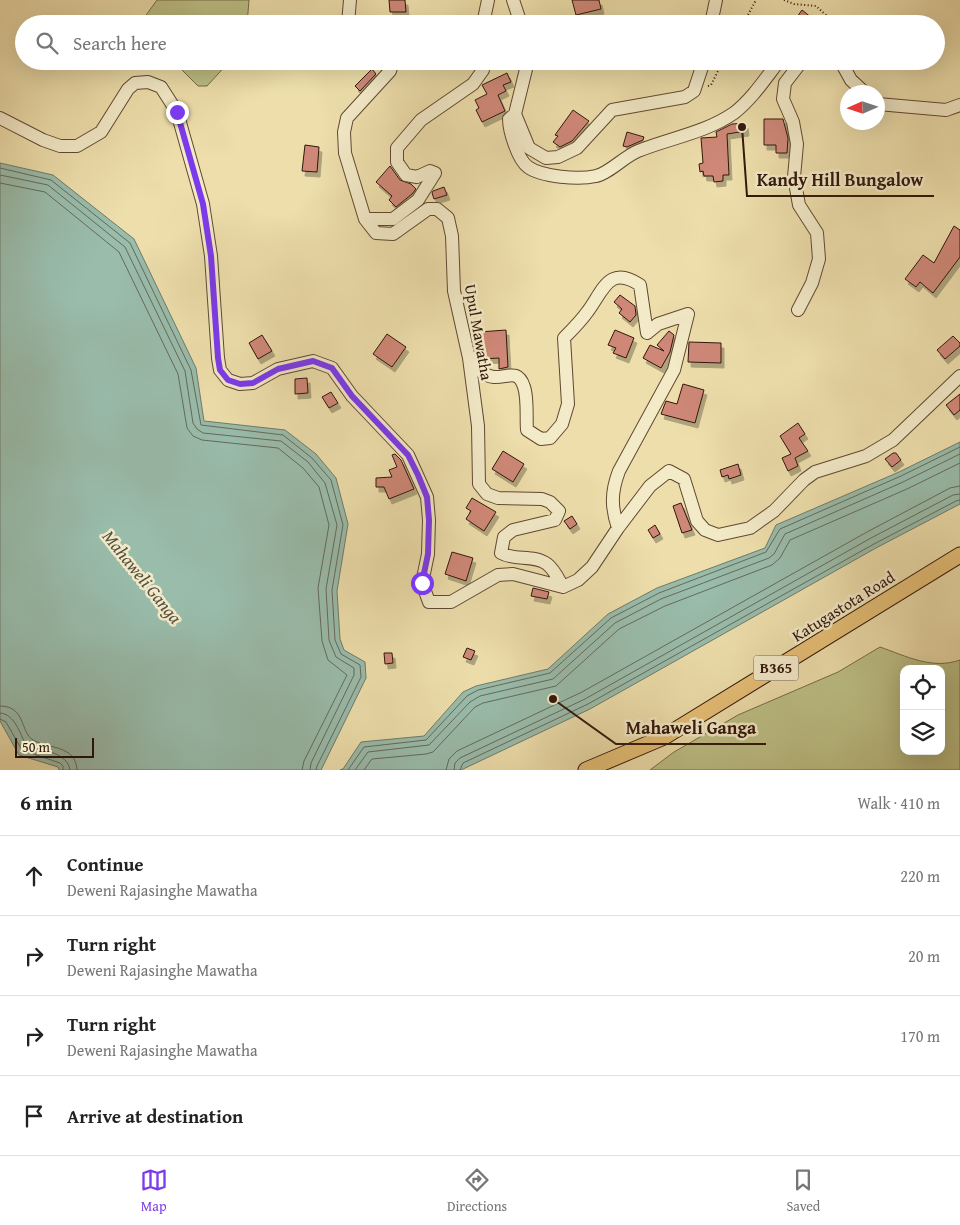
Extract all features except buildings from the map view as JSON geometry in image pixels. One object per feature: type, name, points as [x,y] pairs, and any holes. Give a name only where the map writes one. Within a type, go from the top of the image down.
[{"type":"main road","name":"Katugastota Road","points":[[586,770],[664,737],[960,555]]},
{"type":"street","points":[[349,15],[350,0]]},
{"type":"street","points":[[485,15],[488,0]]},
{"type":"street","points":[[513,0],[518,15]]},
{"type":"street","points":[[713,15],[716,0]]},
{"type":"street","points":[[390,70],[347,118],[344,132],[345,153],[365,219],[393,219],[418,200],[435,173],[430,172],[418,178],[406,175],[397,162],[397,148],[421,120],[472,84],[483,70]]},
{"type":"street","points":[[526,70],[515,114],[509,119],[509,126],[515,145],[527,166],[541,173],[572,177],[597,176],[637,151],[703,130],[733,113],[749,100],[772,70]]},
{"type":"street","points":[[515,114],[530,148],[546,158],[558,157],[577,148],[612,110],[685,97],[694,91],[701,70]]},
{"type":"street","points":[[795,70],[785,83],[783,99],[793,122],[797,144],[794,177],[799,205],[817,233],[819,259],[812,283],[798,310]]},
{"type":"street","points":[[841,70],[848,85]]},
{"type":"street","points":[[844,70],[857,85]]},
{"type":"street","points":[[0,118],[43,140],[60,146],[77,146],[101,132],[128,89],[135,83],[148,82],[161,87],[177,112],[203,204],[211,256],[220,370],[228,380],[240,384],[253,383],[278,369],[313,361],[332,368],[352,396],[408,455],[421,482],[427,497],[429,520],[428,554],[422,583],[430,602],[451,602],[498,575],[513,574],[563,587],[578,580],[592,568],[618,528],[650,486],[668,471],[684,479],[697,521],[705,530],[718,535],[750,528],[774,511],[804,480],[815,472],[866,456],[893,440],[960,376]]},
{"type":"street","points":[[885,104],[946,110],[960,105]]},
{"type":"street","name":"Upul Mawatha","points":[[365,219],[376,233],[393,234],[428,209],[437,209],[448,218],[452,236],[454,291],[469,358],[478,426],[479,484],[488,494],[498,498],[542,499],[550,502],[558,511],[555,520],[513,530],[504,538],[501,553],[508,557],[538,560],[548,565],[563,587]]},
{"type":"street","points":[[469,358],[481,372],[495,377],[510,374],[519,378],[524,388],[527,430],[541,439],[550,438],[562,424],[568,404],[564,338],[588,311],[605,285],[612,279],[629,277],[640,285],[647,333],[658,324],[688,314],[674,370],[619,471],[613,487],[613,513],[618,528]]},
{"type":"path","points":[[748,15],[756,0]]},
{"type":"path","points":[[784,0],[794,4],[816,6],[826,15]]},
{"type":"green space","points":[[157,0],[249,0],[248,15],[146,15]]},
{"type":"green space","points":[[182,70],[222,70],[207,86],[198,86]]},
{"type":"green space","points":[[880,647],[929,663],[950,663],[960,660],[960,770],[650,770],[674,752],[738,715],[838,672]]},
{"type":"water","points":[[0,163],[53,175],[134,239],[196,368],[204,421],[285,430],[316,454],[336,478],[348,524],[337,591],[340,639],[344,650],[365,662],[366,678],[321,770],[59,770],[58,767],[19,755],[0,721]]},
{"type":"water","points":[[960,442],[960,504],[876,548],[590,709],[461,770],[340,770],[343,769],[361,742],[424,736],[463,692],[476,686],[548,669],[608,614],[657,588],[765,548],[776,525],[899,472]]},
{"type":"place","name":"Kandy Hill Bungalow","points":[[742,127]]},
{"type":"place","name":"Mahaweli Ganga","points":[[553,699]]},
{"type":"route","points":[[177,112],[203,204],[211,256],[220,370],[228,380],[240,384],[253,383],[278,369],[313,361],[332,368],[352,396],[408,455],[418,475],[427,497],[429,520],[428,554],[422,583]]}]
